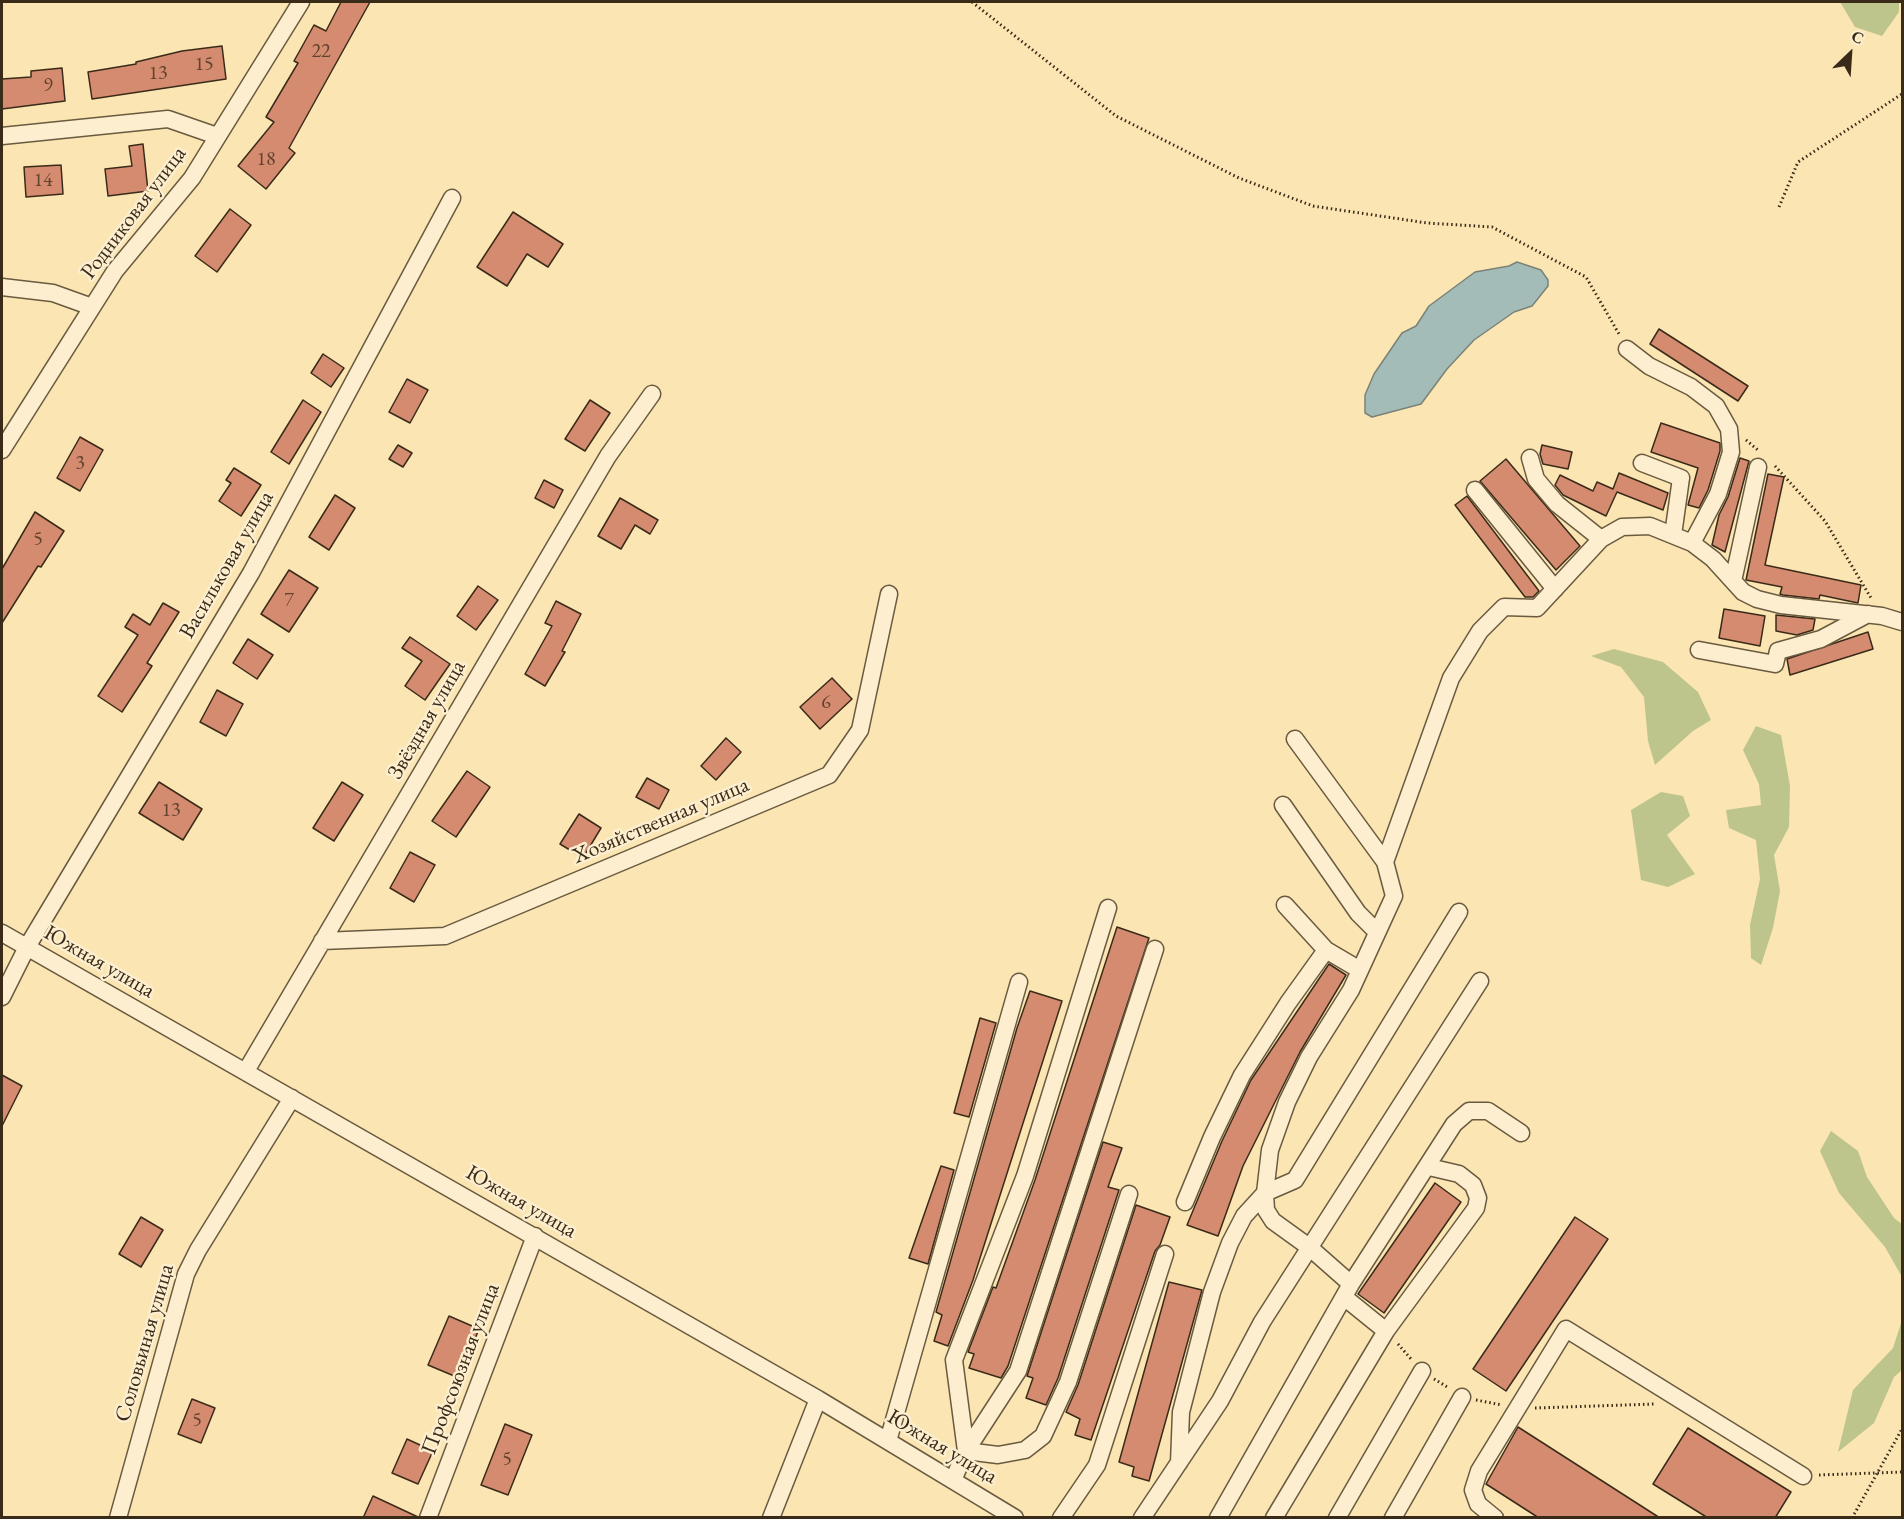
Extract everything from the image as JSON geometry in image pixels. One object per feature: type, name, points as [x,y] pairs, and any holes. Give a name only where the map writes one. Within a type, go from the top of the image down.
[{"type":"street","name":"Родниковая улица","points":[[2,450],[115,271],[192,178],[301,2]]},
{"type":"street","points":[[2,136],[168,119],[217,136]]},
{"type":"street","name":"Васильковая улица","points":[[2,997],[27,947],[251,573],[452,198]]},
{"type":"street","points":[[2,287],[52,293],[92,307]]},
{"type":"street","points":[[1627,349],[1649,366],[1692,387],[1716,406],[1729,429],[1731,452],[1718,494],[1692,543]]},
{"type":"street","name":"Звёздная улица","points":[[246,1071],[608,456],[652,394]]},
{"type":"street","points":[[1530,458],[1536,479],[1557,504],[1601,539]]},
{"type":"street","points":[[1733,581],[1764,462]]},
{"type":"street","points":[[1642,463],[1681,478],[1673,535]]},
{"type":"street","points":[[1475,490],[1555,589]]},
{"type":"street","points":[[1385,862],[1451,678],[1480,631],[1504,608],[1537,608],[1601,539],[1622,527],[1650,526],[1692,543],[1713,559],[1743,592],[1757,599],[1875,615],[1902,622]]},
{"type":"street","name":"Хозяйственная улица","points":[[322,941],[445,936],[829,774],[860,730],[889,594]]},
{"type":"street","points":[[1699,650],[1775,664],[1778,651],[1821,639],[1875,615]]},
{"type":"street","points":[[1295,739],[1385,862],[1394,896],[1351,990],[1309,1058],[1287,1102],[1270,1150],[1265,1193],[1266,1210],[1273,1221],[1309,1247],[1386,1331]]},
{"type":"street","points":[[1283,805],[1358,913],[1377,932]]},
{"type":"street","points":[[1285,905],[1326,950],[1360,970]]},
{"type":"street","points":[[966,1451],[954,1360],[1025,1176],[1108,908]]},
{"type":"street","points":[[1179,1463],[1181,1412],[1212,1292],[1230,1243],[1244,1216],[1265,1193],[1295,1180],[1459,912]]},
{"type":"street","name":"Южная улица","points":[[2,933],[818,1399],[1015,1518]]},
{"type":"street","points":[[953,1480],[966,1451],[1018,1371],[1155,949]]},
{"type":"street","points":[[1185,1202],[1212,1137],[1242,1075],[1288,1003],[1326,950]]},
{"type":"street","points":[[1142,1518],[1220,1401],[1262,1322],[1480,981]]},
{"type":"street","points":[[888,1441],[1019,982]]},
{"type":"street","name":"Соловьиная улица","points":[[118,1518],[186,1274],[198,1250],[292,1098]]},
{"type":"street","points":[[1218,1518],[1348,1290],[1429,1167],[1454,1124],[1469,1111],[1488,1111],[1521,1133]]},
{"type":"street","points":[[1274,1518],[1386,1331],[1476,1208],[1478,1198],[1473,1185],[1458,1174],[1429,1167]]},
{"type":"street","points":[[966,1451],[998,1455],[1025,1450],[1043,1436],[1068,1382],[1129,1194]]},
{"type":"street","name":"Профсоюзная улица","points":[[428,1518],[535,1236]]},
{"type":"street","points":[[1061,1518],[1097,1465],[1165,1254]]},
{"type":"street","points":[[1495,1518],[1478,1504],[1473,1490],[1479,1471],[1566,1329],[1803,1476]]},
{"type":"street","points":[[1338,1518],[1422,1371]]},
{"type":"street","points":[[1393,1518],[1462,1397]]},
{"type":"street","points":[[771,1518],[818,1399]]},
{"type":"path","points":[[972,2],[1116,116],[1239,178],[1313,206],[1427,223],[1492,227],[1586,277],[1627,349]]},
{"type":"path","points":[[1779,207],[1798,162],[1902,94]]},
{"type":"path","points":[[1729,429],[1825,521],[1875,615]]},
{"type":"path","points":[[1852,1518],[1902,1429]]},
{"type":"path","points":[[1803,1476],[1902,1472]]},
{"type":"green space","points":[[1840,2],[1899,2],[1899,12],[1882,36],[1855,27]]},
{"type":"green space","points":[[1614,649],[1663,662],[1698,692],[1711,720],[1693,731],[1655,765],[1648,741],[1644,697],[1621,667],[1591,656]]},
{"type":"green space","points":[[1756,726],[1781,735],[1790,786],[1789,827],[1774,855],[1780,891],[1773,928],[1761,965],[1751,958],[1750,925],[1760,879],[1756,840],[1729,828],[1726,810],[1761,805],[1759,784],[1743,750]]},
{"type":"green space","points":[[1661,792],[1683,796],[1690,816],[1667,835],[1695,874],[1668,887],[1641,880],[1631,810]]},
{"type":"green space","points":[[1831,1131],[1858,1151],[1867,1177],[1894,1218],[1902,1224],[1902,1277],[1885,1247],[1839,1193],[1820,1151]]},
{"type":"green space","points":[[1902,1320],[1902,1370],[1894,1377],[1874,1423],[1838,1452],[1853,1390],[1893,1348]]},
{"type":"water","points":[[1517,262],[1541,270],[1548,280],[1548,286],[1532,306],[1514,312],[1474,340],[1447,369],[1421,404],[1372,417],[1365,413],[1365,395],[1374,374],[1402,333],[1416,326],[1429,306],[1475,272],[1509,266]]},
{"type":"building","points":[[341,2],[370,2],[289,148],[295,153],[266,189],[238,166],[274,122],[266,117],[298,63],[294,61],[314,25],[326,31]]},
{"type":"building","points":[[222,46],[226,79],[92,99],[88,72],[136,64],[136,62],[182,51]]},
{"type":"building","points":[[62,68],[65,101],[2,109],[2,79],[31,77],[31,71]]},
{"type":"building","points":[[143,144],[148,191],[108,196],[105,169],[132,166],[129,146]]},
{"type":"building","points":[[61,165],[63,194],[26,197],[24,167]]},
{"type":"building","points":[[230,209],[251,225],[217,272],[195,256]]},
{"type":"building","points":[[513,212],[563,244],[548,267],[527,254],[507,286],[477,267]]},
{"type":"building","points":[[1659,329],[1748,386],[1738,401],[1650,344]]},
{"type":"building","points":[[323,354],[344,368],[331,387],[311,373]]},
{"type":"building","points":[[407,379],[428,390],[410,423],[389,412]]},
{"type":"building","points":[[303,400],[321,412],[289,464],[271,452]]},
{"type":"building","points":[[590,400],[610,413],[585,451],[565,439]]},
{"type":"building","points":[[1661,423],[1720,443],[1720,451],[1708,490],[1699,508],[1688,505],[1698,468],[1651,452]]},
{"type":"building","points":[[80,437],[103,450],[80,491],[57,478]]},
{"type":"building","points":[[398,445],[412,453],[403,467],[389,459]]},
{"type":"building","points":[[1542,445],[1572,452],[1568,469],[1543,464],[1540,454]]},
{"type":"building","points":[[1740,458],[1749,461],[1725,552],[1712,545],[1719,515],[1728,497]]},
{"type":"building","points":[[1506,459],[1580,546],[1556,570],[1480,481]]},
{"type":"building","points":[[234,468],[261,485],[241,516],[219,501],[231,483],[226,480]]},
{"type":"building","points":[[1619,473],[1668,493],[1663,510],[1617,492],[1606,516],[1563,495],[1555,485],[1560,475],[1593,491],[1597,482],[1613,489]]},
{"type":"building","points":[[1768,474],[1784,477],[1765,565],[1861,585],[1858,603],[1820,595],[1819,599],[1783,595],[1780,594],[1782,587],[1746,580]]},
{"type":"building","points":[[544,480],[563,490],[554,508],[535,498]]},
{"type":"building","points":[[335,495],[355,508],[329,550],[309,537]]},
{"type":"building","points":[[1467,496],[1539,591],[1533,597],[1525,597],[1455,505]]},
{"type":"building","points":[[620,498],[658,520],[650,534],[635,525],[621,549],[598,536]]},
{"type":"building","points":[[35,512],[64,531],[41,567],[38,566],[2,623],[2,569]]},
{"type":"building","points":[[289,570],[318,588],[289,632],[261,614]]},
{"type":"building","points":[[478,586],[498,600],[476,630],[457,616]]},
{"type":"building","points":[[556,601],[581,614],[562,651],[565,652],[545,686],[525,674],[552,626],[545,623]]},
{"type":"building","points":[[163,603],[179,612],[147,663],[152,666],[122,712],[98,696],[138,635],[125,627],[133,614],[150,625]]},
{"type":"building","points":[[1724,609],[1765,616],[1760,646],[1719,638]]},
{"type":"building","points":[[1776,615],[1815,619],[1813,630],[1797,635],[1776,631]]},
{"type":"building","points":[[1868,632],[1873,649],[1790,675],[1787,659]]},
{"type":"building","points":[[410,637],[450,664],[425,700],[405,686],[422,661],[402,648]]},
{"type":"building","points":[[248,639],[273,655],[257,679],[233,663]]},
{"type":"building","points":[[832,678],[852,699],[820,729],[800,707]]},
{"type":"building","points":[[217,690],[243,704],[226,736],[200,722]]},
{"type":"building","points":[[726,738],[741,752],[716,780],[701,766]]},
{"type":"building","points":[[467,771],[490,787],[456,837],[432,821]]},
{"type":"building","points":[[647,778],[669,790],[659,809],[636,797]]},
{"type":"building","points":[[159,782],[202,809],[183,840],[139,813]]},
{"type":"building","points":[[342,782],[363,795],[334,841],[313,828]]},
{"type":"building","points":[[579,814],[601,828],[583,858],[560,844]]},
{"type":"building","points":[[410,852],[435,865],[414,902],[390,888]]},
{"type":"building","points":[[1117,927],[1149,938],[1008,1366],[1001,1378],[969,1368],[974,1354],[968,1352],[993,1287],[996,1288],[1035,1180]]},
{"type":"building","points":[[1329,964],[1346,975],[1300,1052],[1243,1166],[1218,1236],[1187,1225],[1222,1141],[1251,1080]]},
{"type":"building","points":[[1030,991],[1062,1001],[973,1280],[948,1346],[934,1341],[942,1315],[936,1312],[1017,1028]]},
{"type":"building","points":[[980,1018],[996,1023],[969,1117],[954,1113]]},
{"type":"building","points":[[2,1075],[22,1086],[2,1126]]},
{"type":"building","points":[[1103,1142],[1122,1148],[1108,1187],[1119,1190],[1058,1378],[1046,1405],[1026,1398],[1033,1378],[1027,1376]]},
{"type":"building","points":[[941,1166],[954,1170],[928,1264],[909,1258]]},
{"type":"building","points":[[1435,1183],[1461,1202],[1384,1313],[1358,1294]]},
{"type":"building","points":[[1136,1205],[1170,1217],[1160,1245],[1155,1251],[1091,1440],[1075,1435],[1080,1419],[1066,1412],[1078,1385]]},
{"type":"building","points":[[141,1217],[163,1230],[141,1267],[119,1254]]},
{"type":"building","points":[[1575,1217],[1608,1239],[1506,1391],[1473,1369]]},
{"type":"building","points":[[1169,1282],[1202,1290],[1149,1481],[1132,1476],[1134,1467],[1119,1462]]},
{"type":"building","points":[[449,1316],[479,1329],[459,1378],[428,1365]]},
{"type":"building","points":[[192,1399],[215,1408],[201,1443],[178,1434]]},
{"type":"building","points":[[505,1424],[532,1435],[508,1495],[481,1485]]},
{"type":"building","points":[[1518,1427],[1660,1518],[1539,1518],[1486,1484]]},
{"type":"building","points":[[1688,1428],[1791,1492],[1775,1518],[1708,1518],[1653,1484]]},
{"type":"building","points":[[407,1439],[433,1451],[418,1484],[392,1473]]},
{"type":"building","points":[[373,1496],[418,1517],[418,1518],[363,1518]]}]
